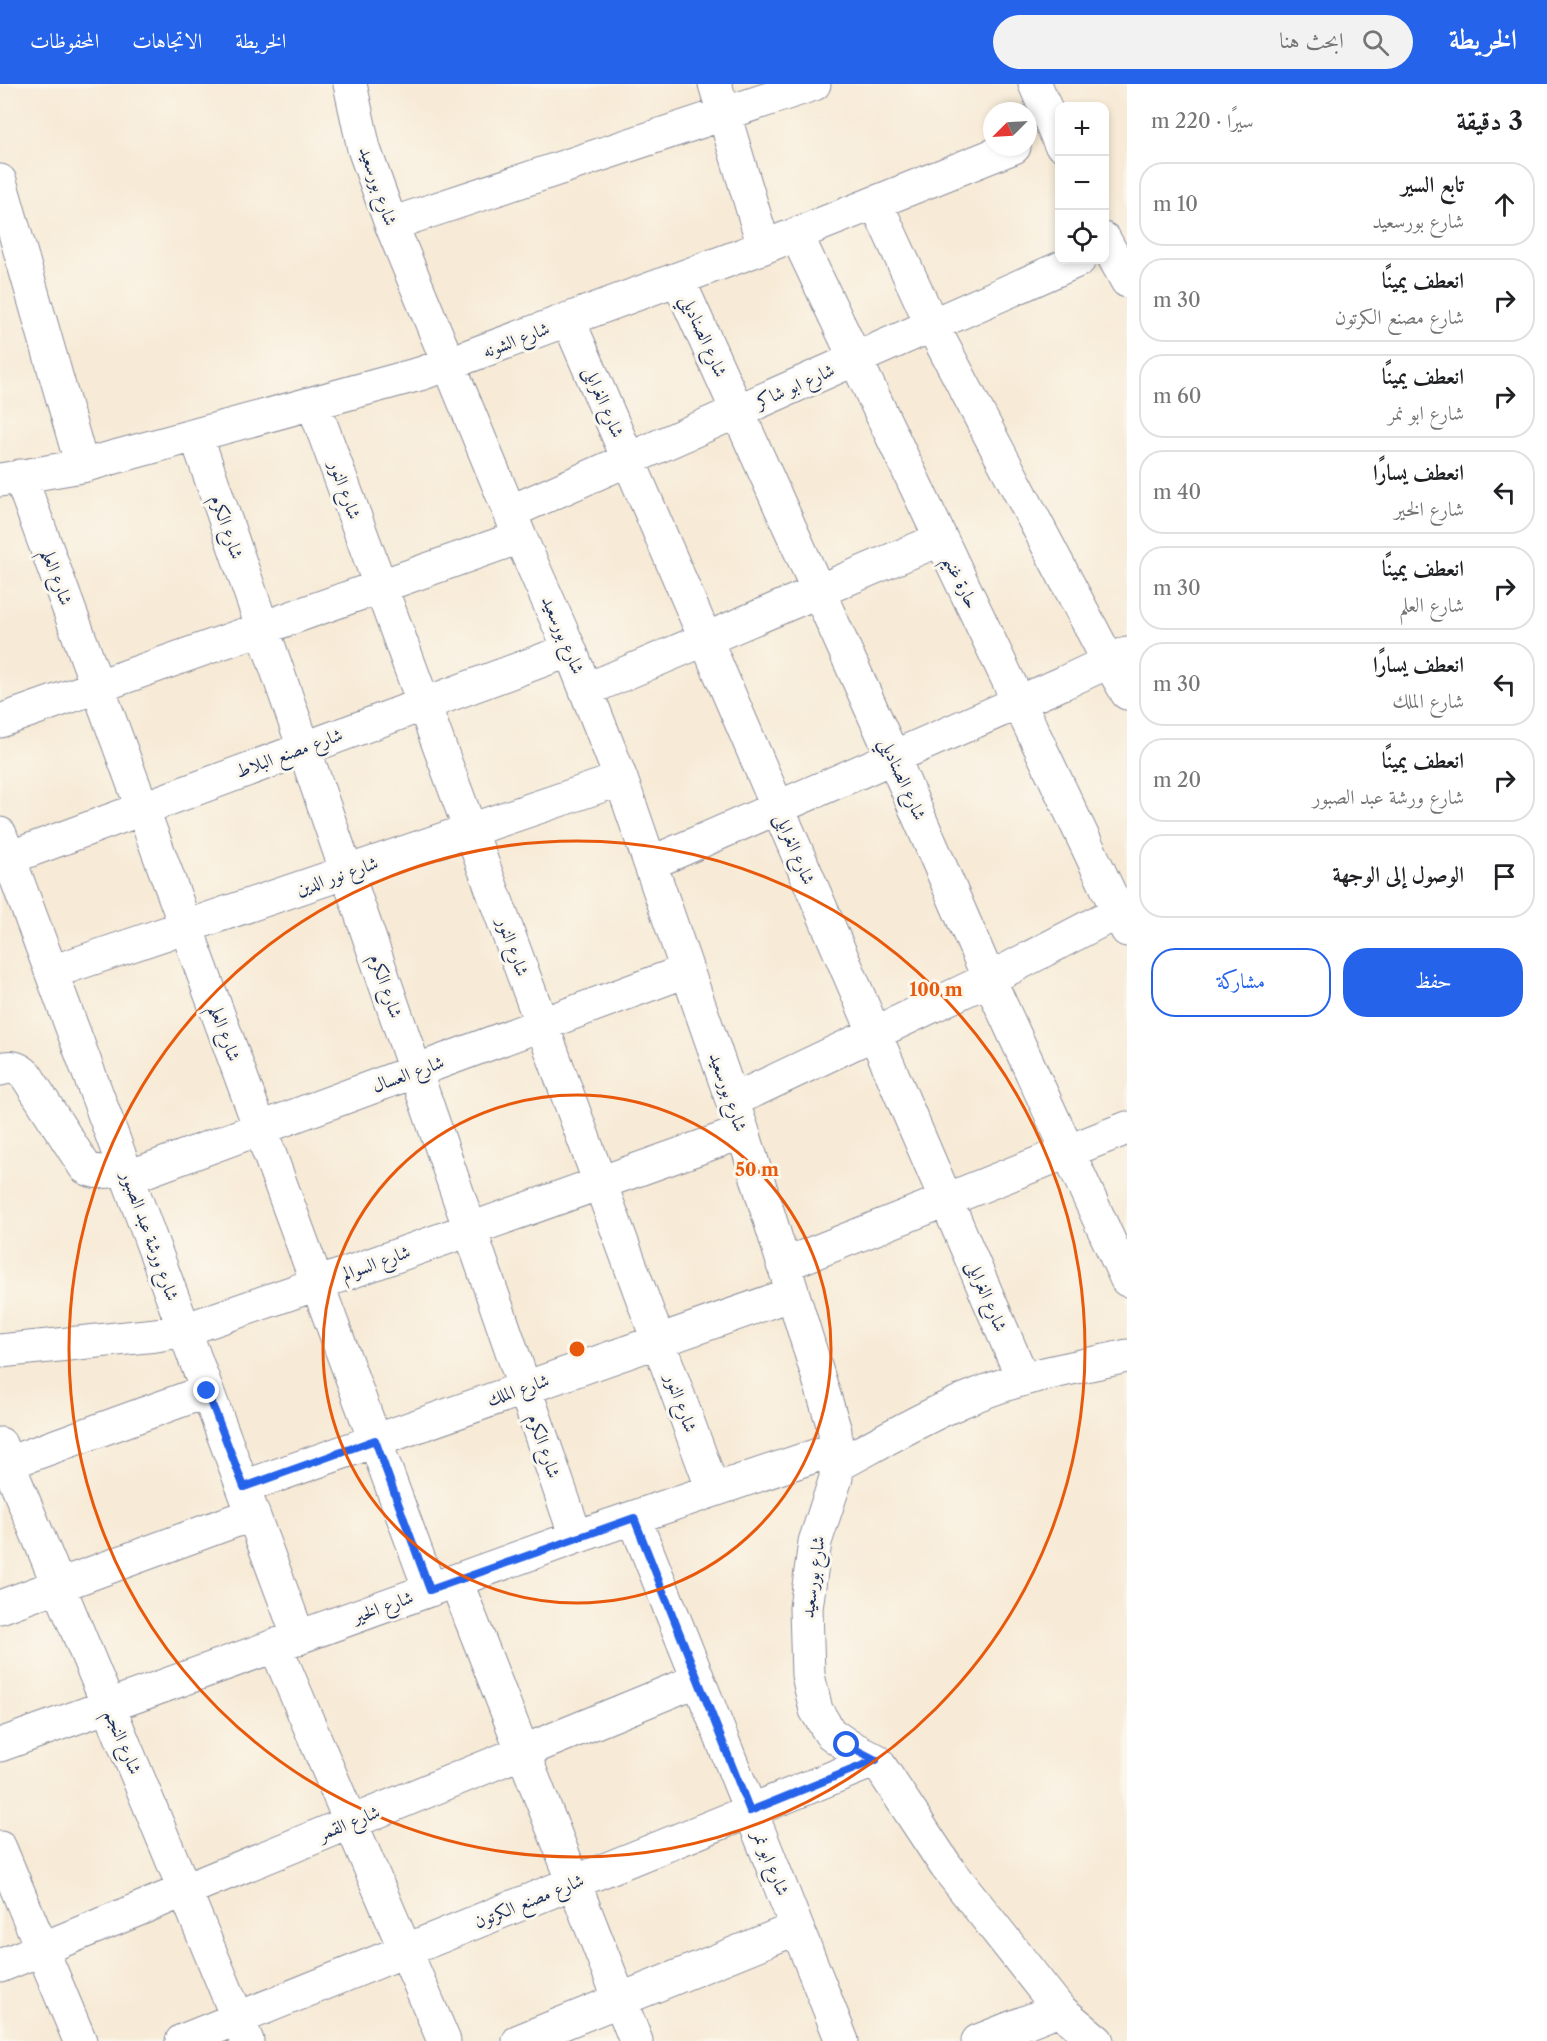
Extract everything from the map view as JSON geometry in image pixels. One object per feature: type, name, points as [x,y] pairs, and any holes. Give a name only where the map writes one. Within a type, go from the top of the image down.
[{"type":"street","name":"شارع بورسعيد","points":[[350,84],[364,149],[391,224],[515,525],[570,650],[621,779],[743,1132],[835,1431],[836,1478],[815,1542],[806,1608],[808,1675],[816,1710],[830,1733],[876,1760],[946,1866],[1059,2009],[1097,2041]]},
{"type":"street","points":[[391,224],[720,99],[814,84]]},
{"type":"street","points":[[1035,84],[1047,139]]},
{"type":"street","points":[[720,99],[764,247]]},
{"type":"street","name":"شارع الشونه","points":[[10,478],[82,466],[398,381],[764,247],[991,156]]},
{"type":"street","points":[[0,181],[82,466]]},
{"type":"street","points":[[876,202],[932,325],[1118,658],[1127,693]]},
{"type":"street","name":"حارة غنيم","points":[[796,234],[1019,702],[1124,916]]},
{"type":"street","points":[[1109,260],[1127,282]]},
{"type":"street","name":"شارع ابو شاكر","points":[[0,721],[381,586],[515,525],[628,460],[1064,264]]},
{"type":"street","name":"شارع الصناديلي","points":[[678,279],[893,757],[989,980],[1127,1280]]},
{"type":"street","name":"شارع الغرابلى","points":[[568,319],[1023,1379]]},
{"type":"street","name":"شارع النور","points":[[313,403],[713,1490]]},
{"type":"street","name":"شارع الكرم","points":[[195,435],[576,1538]]},
{"type":"street","name":"شارع العلم","points":[[10,478],[97,687],[375,1440],[523,1752],[636,2041]]},
{"type":"street","points":[[586,690],[941,539]]},
{"type":"street","name":"شارع مصنع البلاط","points":[[4,846],[142,808],[570,650]]},
{"type":"street","points":[[651,863],[1118,658]]},
{"type":"street","name":"شارع نور الدين","points":[[52,972],[621,779]]},
{"type":"street","name":"شارع ورشة عبد الصبور","points":[[4,846],[128,1173],[248,1500],[287,1641],[351,1823],[444,2041]]},
{"type":"street","points":[[732,1101],[1124,916]]},
{"type":"street","name":"شارع العسال","points":[[0,1069],[11,1067],[20,1069],[26,1075],[85,1167],[94,1172],[128,1173],[260,1129],[686,971]]},
{"type":"street","name":"شارع الملك","points":[[0,1607],[58,1585],[375,1440],[658,1341],[946,1200],[1127,1128]]},
{"type":"street","name":"شارع السوالم","points":[[0,1351],[184,1330],[743,1132]]},
{"type":"street","name":"شارع الخير","points":[[0,1745],[713,1490],[835,1457],[940,1410],[1023,1379],[1127,1356]]},
{"type":"street","points":[[3,1458],[207,1391]]},
{"type":"street","name":"شارع النجم","points":[[3,1458],[242,2030]]},
{"type":"street","name":"شارع ابو نمر","points":[[634,1518],[842,2041]]},
{"type":"street","name":"شارع القمر","points":[[0,1966],[698,1680]]},
{"type":"street","name":"شارع مصنع الكرتون","points":[[182,2041],[242,2030],[405,1951],[876,1760]]},
{"type":"street","points":[[0,1848],[80,2041]]},
{"type":"street","points":[[519,2041],[797,1928]]},
{"type":"street","points":[[978,2041],[1059,2009]]},
{"type":"route","points":[[207,1391],[244,1487],[375,1440],[430,1590],[634,1518],[750,1811],[876,1760],[847,1745]]}]
